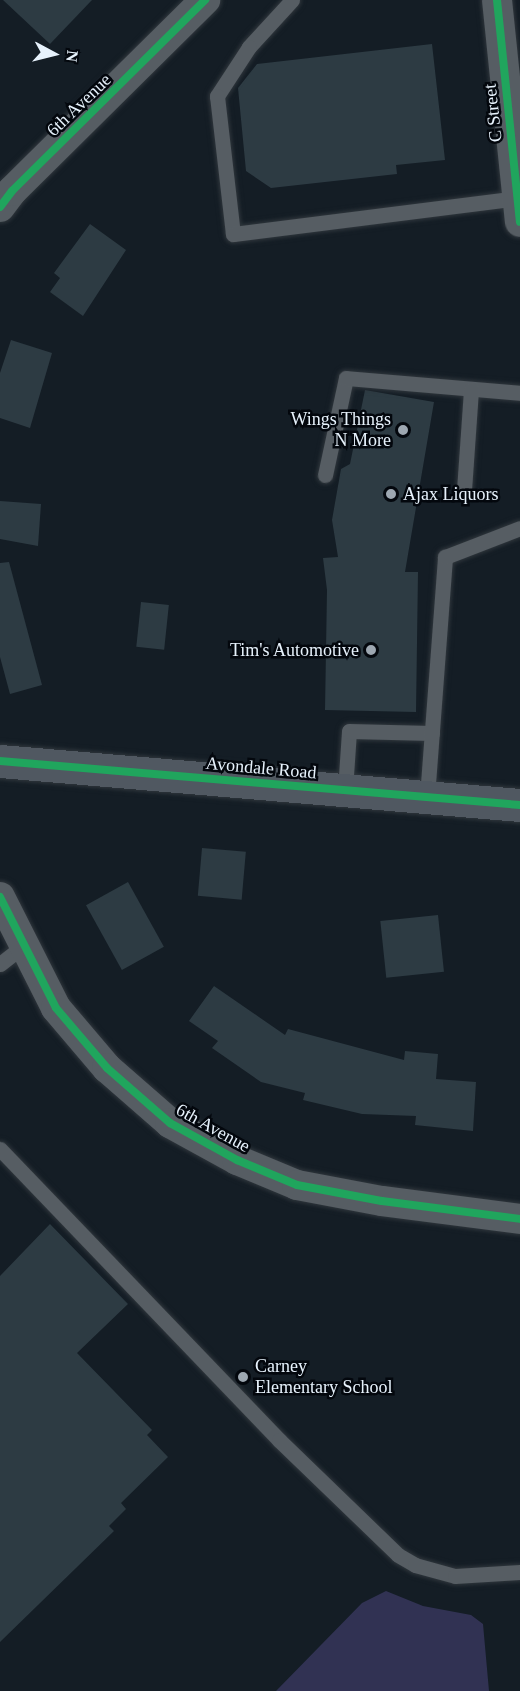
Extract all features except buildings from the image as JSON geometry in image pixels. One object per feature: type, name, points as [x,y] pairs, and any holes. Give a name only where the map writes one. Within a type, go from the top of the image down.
[{"type":"street","name":"6th Avenue","points":[[0,207],[12,191],[205,0]]},
{"type":"street","name":"C Street","points":[[497,0],[511,38],[518,210]]},
{"type":"street","name":"Avondale Road","points":[[0,760],[520,805]]},
{"type":"street","name":"6th Avenue","points":[[0,897],[11,955],[107,1068],[140,1100],[207,1144],[297,1185],[382,1201],[520,1219]]},
{"type":"lane","points":[[292,0],[249,47],[217,96],[233,234],[518,210]]},
{"type":"lane","points":[[325,475],[346,378],[520,393]]},
{"type":"lane","points":[[464,490],[471,389]]},
{"type":"lane","points":[[427,797],[445,557],[520,528]]},
{"type":"lane","points":[[345,790],[349,731],[432,733]]},
{"type":"lane","points":[[0,1149],[279,1440],[398,1554],[415,1565],[454,1576],[520,1572]]},
{"type":"shaded area","points":[[386,1591],[423,1606],[471,1615],[483,1624],[489,1691],[276,1691],[362,1603]]},
{"type":"cycle path","points":[[0,207],[12,191],[205,0]]},
{"type":"cycle path","points":[[497,0],[520,222]]},
{"type":"cycle path","points":[[0,761],[520,805]]},
{"type":"cycle path","points":[[0,897],[56,1008],[107,1068],[170,1123],[237,1160],[297,1185],[382,1201],[520,1219]]},
{"type":"place","name":"Wings Things N More","points":[[403,430]]},
{"type":"place","name":"Ajax Liquors","points":[[391,494]]},
{"type":"place","name":"Tim's Automotive","points":[[371,650]]},
{"type":"place","name":"Carney Elementary School","points":[[243,1377]]}]
